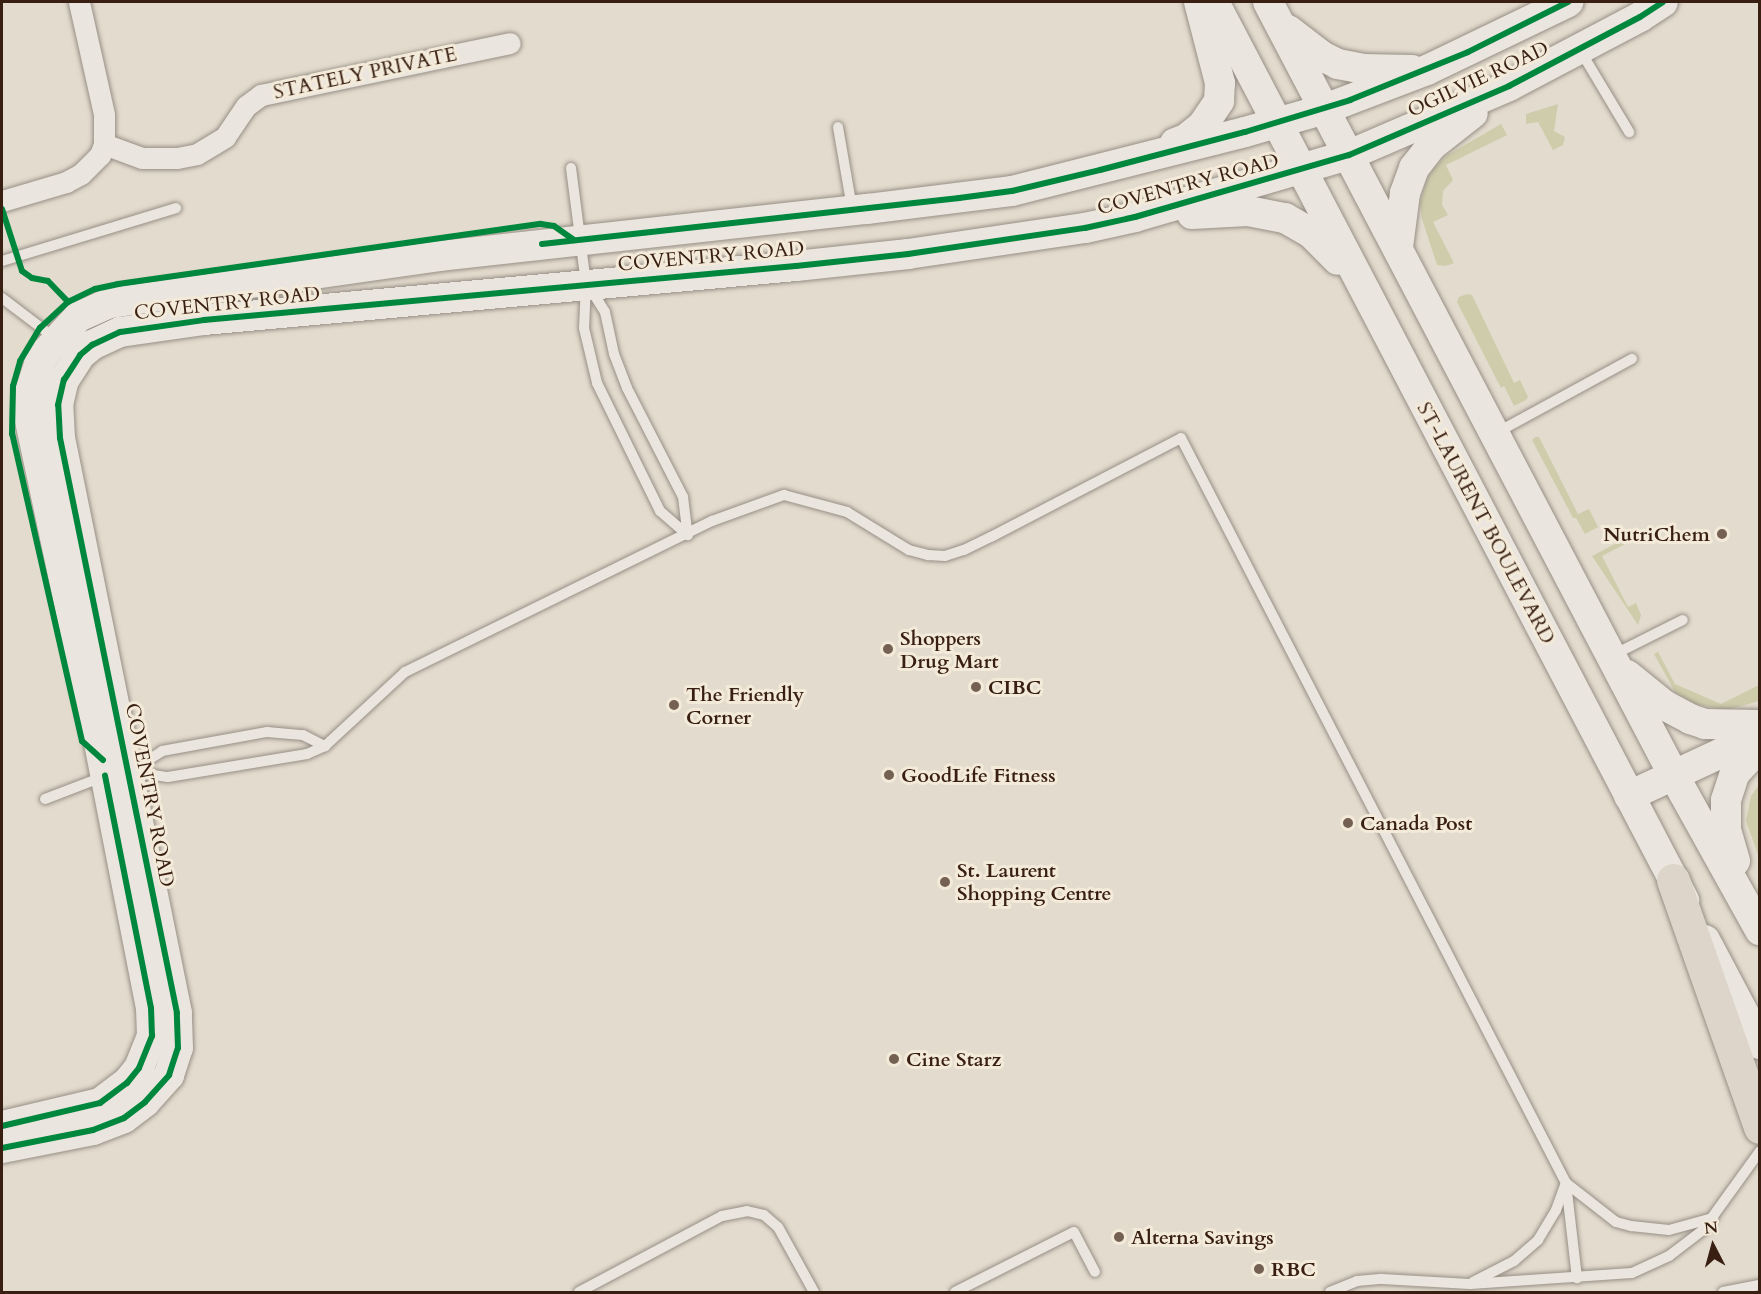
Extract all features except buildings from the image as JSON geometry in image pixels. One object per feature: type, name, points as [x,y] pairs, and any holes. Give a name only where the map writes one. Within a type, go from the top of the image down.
[{"type":"highway","points":[[1673,879],[1760,1127]]},
{"type":"main road","points":[[1100,170],[1186,139],[1213,113],[1219,101],[1220,83],[1199,2]]},
{"type":"main road","name":"ST-LAURENT BOULEVARD","points":[[1214,2],[1760,1044]]},
{"type":"main road","name":"OGILVIE ROAD","points":[[1276,123],[1325,109],[1427,70],[1568,2]]},
{"type":"main road","name":"OGILVIE ROAD","points":[[1301,171],[1349,155],[1509,86],[1580,50],[1663,2]]},
{"type":"main road","points":[[1274,12],[1322,56],[1338,64],[1363,69],[1427,70]]},
{"type":"main road","points":[[1274,12],[1673,774],[1755,920]]},
{"type":"main road","points":[[1398,248],[1405,193],[1422,156],[1447,133],[1509,86]]},
{"type":"main road","name":"COVENTRY ROAD","points":[[2,1148],[93,1130],[123,1118],[145,1102],[170,1076],[178,1048],[180,1030],[29,415],[39,364],[57,339],[78,317],[110,303],[582,239],[853,211],[1012,190],[1100,170],[1276,123]]},
{"type":"main road","name":"COVENTRY ROAD","points":[[2,1126],[100,1102],[127,1083],[139,1068],[152,1036],[117,774],[60,438],[59,395],[71,366],[80,355],[105,338],[139,328],[586,283],[908,254],[1047,235],[1135,217],[1301,171]]},
{"type":"main road","points":[[1135,217],[1248,211],[1285,218],[1311,233],[1361,284]]},
{"type":"main road","points":[[1520,589],[1564,563]]},
{"type":"main road","points":[[1615,662],[1664,705],[1690,718],[1706,724],[1760,725]]},
{"type":"main road","points":[[1629,796],[1760,735]]},
{"type":"main road","points":[[1755,920],[1726,830],[1724,812],[1735,773],[1760,746]]},
{"type":"street","points":[[2,201],[66,182],[81,174],[100,155],[104,144],[104,114],[79,2]]},
{"type":"street","name":"STATELY PRIVATE","points":[[104,144],[142,158],[177,158],[197,154],[225,137],[246,106],[261,95],[510,43]]},
{"type":"lane","points":[[1580,50],[1629,132]]},
{"type":"lane","points":[[838,128],[853,211]]},
{"type":"lane","points":[[571,168],[586,283],[584,328],[597,382],[660,511],[688,535]]},
{"type":"lane","points":[[2,261],[176,208]]},
{"type":"lane","points":[[586,283],[605,312],[614,354],[627,388],[683,497],[688,535]]},
{"type":"lane","points":[[2,298],[57,339]]},
{"type":"lane","points":[[1496,434],[1632,359]]},
{"type":"lane","points":[[117,774],[168,777],[307,754],[325,746],[405,672],[688,535],[712,521],[784,495],[847,512],[909,550],[928,555],[945,556],[991,537],[1180,438],[1566,1183],[1577,1278]]},
{"type":"lane","points":[[1615,662],[1683,620]]},
{"type":"lane","points":[[45,799],[117,774],[162,751],[267,732],[303,735],[325,746]]},
{"type":"lane","points":[[1330,1293],[1357,1281],[1382,1279],[1470,1284],[1632,1273],[1652,1266],[1693,1239],[1727,1200],[1760,1152]]},
{"type":"lane","points":[[1566,1183],[1616,1222],[1631,1226],[1669,1230],[1713,1218]]},
{"type":"lane","points":[[1470,1284],[1514,1261],[1538,1240],[1556,1210],[1566,1183]]},
{"type":"lane","points":[[579,1293],[722,1216],[747,1211],[764,1215],[778,1227],[814,1293]]},
{"type":"lane","points":[[955,1293],[1074,1232],[1095,1272]]},
{"type":"lane","points":[[1723,1293],[1760,1285]]},
{"type":"shaded area","points":[[1558,104],[1554,131],[1565,137],[1563,145],[1553,150],[1538,122],[1526,124],[1526,114]]},
{"type":"shaded area","points":[[1501,124],[1507,135],[1446,165],[1453,180],[1443,191],[1442,205],[1448,215],[1433,222],[1454,263],[1446,266],[1437,265],[1422,219],[1420,203],[1426,181],[1434,168],[1446,156]]},
{"type":"shaded area","points":[[1472,295],[1514,383],[1520,380],[1528,397],[1514,406],[1504,386],[1501,388],[1457,302],[1459,297]]},
{"type":"shaded area","points":[[1539,437],[1578,514],[1589,509],[1598,527],[1585,534],[1576,518],[1573,518],[1532,440]]},
{"type":"shaded area","points":[[1630,536],[1633,540],[1602,556],[1628,607],[1636,603],[1641,615],[1638,625],[1592,556]]},
{"type":"shaded area","points":[[1658,652],[1675,684],[1721,704],[1759,685],[1759,701],[1727,710],[1695,704],[1675,692],[1654,654]]},
{"type":"shaded area","points":[[1759,785],[1759,857],[1746,821],[1751,796]]},
{"type":"cycle path","points":[[542,244],[1012,191],[1245,132],[1350,100],[1468,52],[1568,2]]},
{"type":"cycle path","points":[[2,1148],[93,1130],[124,1118],[145,1102],[169,1075],[178,1048],[177,1013],[60,438],[58,405],[64,380],[80,355],[92,345],[120,332],[204,320],[796,266],[908,254],[1085,228],[1135,217],[1349,155],[1509,86],[1640,17],[1663,2]]},
{"type":"cycle path","points":[[2,209],[22,271],[32,278],[48,281],[68,302]]},
{"type":"cycle path","points":[[103,760],[82,741],[12,434],[13,386],[20,361],[40,328],[68,302],[95,289],[118,284],[541,224],[554,226],[574,240]]},
{"type":"cycle path","points":[[2,1126],[100,1103],[127,1083],[139,1068],[152,1036],[151,1008],[105,776]]},
{"type":"place","name":"NutriChem","points":[[1722,534]]},
{"type":"place","name":"Shoppers Drug Mart","points":[[888,649]]},
{"type":"place","name":"CIBC","points":[[976,687]]},
{"type":"place","name":"The Friendly Corner","points":[[674,705]]},
{"type":"place","name":"GoodLife Fitness","points":[[889,775]]},
{"type":"place","name":"Canada Post","points":[[1348,823]]},
{"type":"place","name":"St. Laurent Shopping Centre","points":[[945,882]]},
{"type":"place","name":"Cine Starz","points":[[894,1059]]},
{"type":"place","name":"Alterna Savings","points":[[1119,1237]]},
{"type":"place","name":"RBC","points":[[1259,1269]]}]
